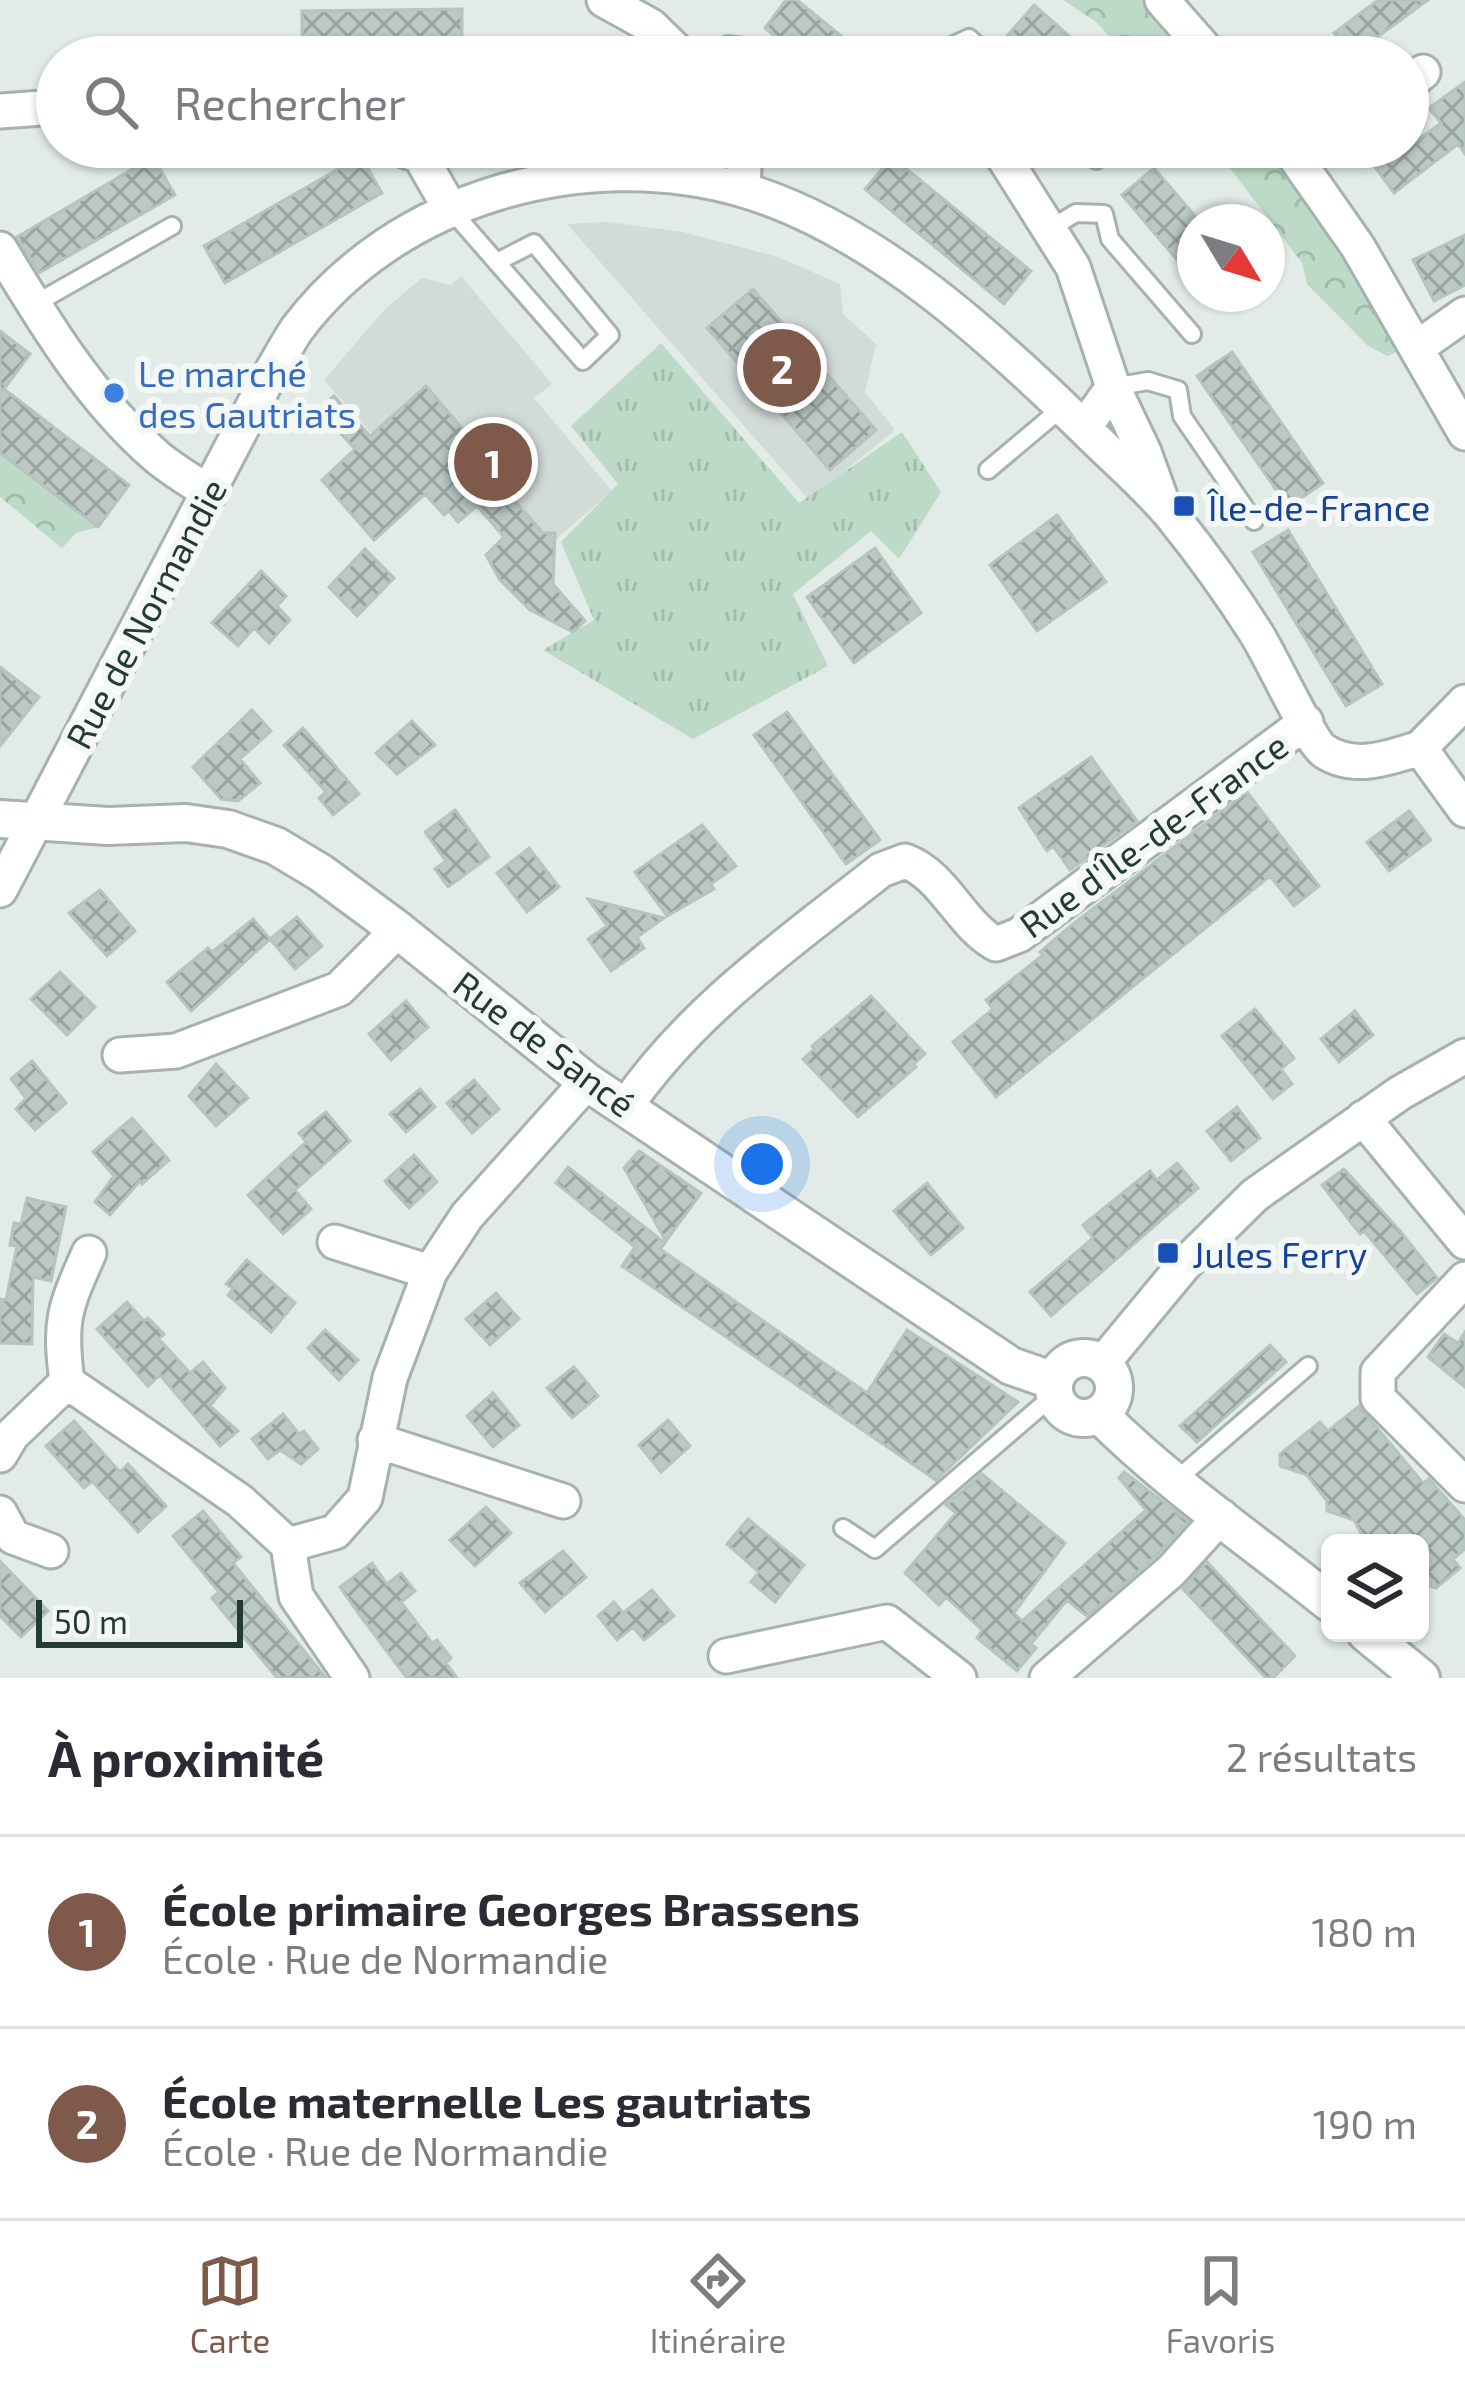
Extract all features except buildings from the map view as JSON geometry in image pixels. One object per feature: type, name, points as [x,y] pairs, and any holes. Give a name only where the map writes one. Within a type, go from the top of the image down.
[{"type":"street","points":[[604,0],[661,36]]},
{"type":"street","points":[[1166,1],[1195,36]]},
{"type":"street","points":[[0,111],[36,108]]},
{"type":"street","points":[[427,168],[451,210]]},
{"type":"street","points":[[743,190],[744,168]]},
{"type":"street","points":[[1011,168],[1073,267],[1113,387],[1163,506]]},
{"type":"street","points":[[1313,168],[1465,433]]},
{"type":"street","name":"Rue de Normandie","points":[[0,890],[298,329],[339,284],[415,228],[496,193],[586,174],[663,176],[743,190],[816,220],[883,256],[1025,371],[1163,506],[1257,634],[1320,749],[1343,759],[1377,762],[1420,748]]},
{"type":"street","points":[[0,249],[110,410],[157,457],[210,493]]},
{"type":"street","points":[[1418,347],[1465,314]]},
{"type":"street","points":[[1073,417],[1113,387]]},
{"type":"street","points":[[1465,702],[1420,748],[1465,810]]},
{"type":"street","name":"Rue d'Île-de-France","points":[[626,1106],[700,1016],[881,870],[905,861],[921,867],[975,933],[996,944],[1019,935],[1306,722]]},
{"type":"street","name":"Rue de Sancé","points":[[0,819],[228,829],[291,855],[398,930],[587,1082],[1011,1366],[1054,1388]]},
{"type":"street","points":[[120,1055],[176,1051],[339,989],[398,930]]},
{"type":"street","points":[[1102,1364],[1214,1232],[1255,1195],[1363,1118],[1465,1056]]},
{"type":"street","points":[[288,1545],[334,1532],[364,1498],[390,1378],[430,1271],[467,1216],[587,1082]]},
{"type":"street","points":[[1363,1118],[1465,1242]]},
{"type":"street","points":[[334,1242],[430,1271]]},
{"type":"street","points":[[89,1253],[64,1309],[61,1335],[67,1382],[240,1501],[288,1545],[296,1596],[352,1678]]},
{"type":"street","points":[[1465,1279],[1378,1372],[1376,1380],[1378,1398],[1465,1485]]},
{"type":"street","points":[[1078,1358],[1102,1364],[1114,1388],[1109,1406],[1100,1414],[1074,1417],[1058,1405],[1054,1388],[1063,1366],[1078,1358]]},
{"type":"street","points":[[0,1455],[12,1435],[67,1382]]},
{"type":"street","points":[[1100,1414],[1144,1459],[1321,1597]]},
{"type":"street","points":[[375,1440],[563,1502]]},
{"type":"street","points":[[0,1513],[13,1537],[51,1551]]},
{"type":"street","points":[[1047,1678],[1171,1571],[1221,1516]]},
{"type":"street","points":[[726,1656],[887,1622],[959,1678]]},
{"type":"street","points":[[1377,1642],[1421,1678]]},
{"type":"lane","points":[[451,210],[583,361],[610,334],[534,243],[497,262]]},
{"type":"lane","points":[[1051,227],[1076,213],[1104,214],[1110,239],[1192,334]]},
{"type":"lane","points":[[34,305],[172,226]]},
{"type":"lane","points":[[1113,387],[1148,381],[1178,390],[1182,416],[1254,521]]},
{"type":"lane","points":[[988,470],[1073,417]]},
{"type":"lane","points":[[1175,1481],[1308,1366]]},
{"type":"lane","points":[[843,1528],[875,1549],[1054,1388]]},
{"type":"shaded area","points":[[608,222],[683,232],[778,257],[840,284],[843,314],[876,344],[865,392],[895,430],[809,500],[567,224]]},
{"type":"shaded area","points":[[461,276],[552,384],[534,398],[612,491],[556,539],[553,584],[585,621],[573,632],[530,610],[499,578],[486,555],[505,538],[478,506],[458,522],[449,512],[444,515],[324,380],[385,309],[422,278],[451,285]]},
{"type":"green space","points":[[1063,0],[1146,0],[1183,36],[1109,36]]},
{"type":"green space","points":[[1230,168],[1291,168],[1402,350],[1387,356],[1367,345],[1307,284],[1302,263],[1285,241],[1285,204],[1257,204]]},
{"type":"green space","points":[[661,343],[799,503],[902,432],[941,492],[899,559],[871,531],[793,594],[828,666],[693,739],[543,650],[594,620],[561,542],[618,484],[571,426]]},
{"type":"green space","points":[[0,453],[98,527],[76,533],[62,548],[0,497]]},
{"type":"place","name":"École maternelle Les gautriats","points":[[782,368]]},
{"type":"place","name":"Le marché des Gautriats","points":[[114,393]]},
{"type":"place","name":"École primaire Georges Brassens","points":[[493,462]]},
{"type":"place","name":"Île-de-France","points":[[1184,506]]},
{"type":"place","name":"Jules Ferry","points":[[1168,1253]]}]
